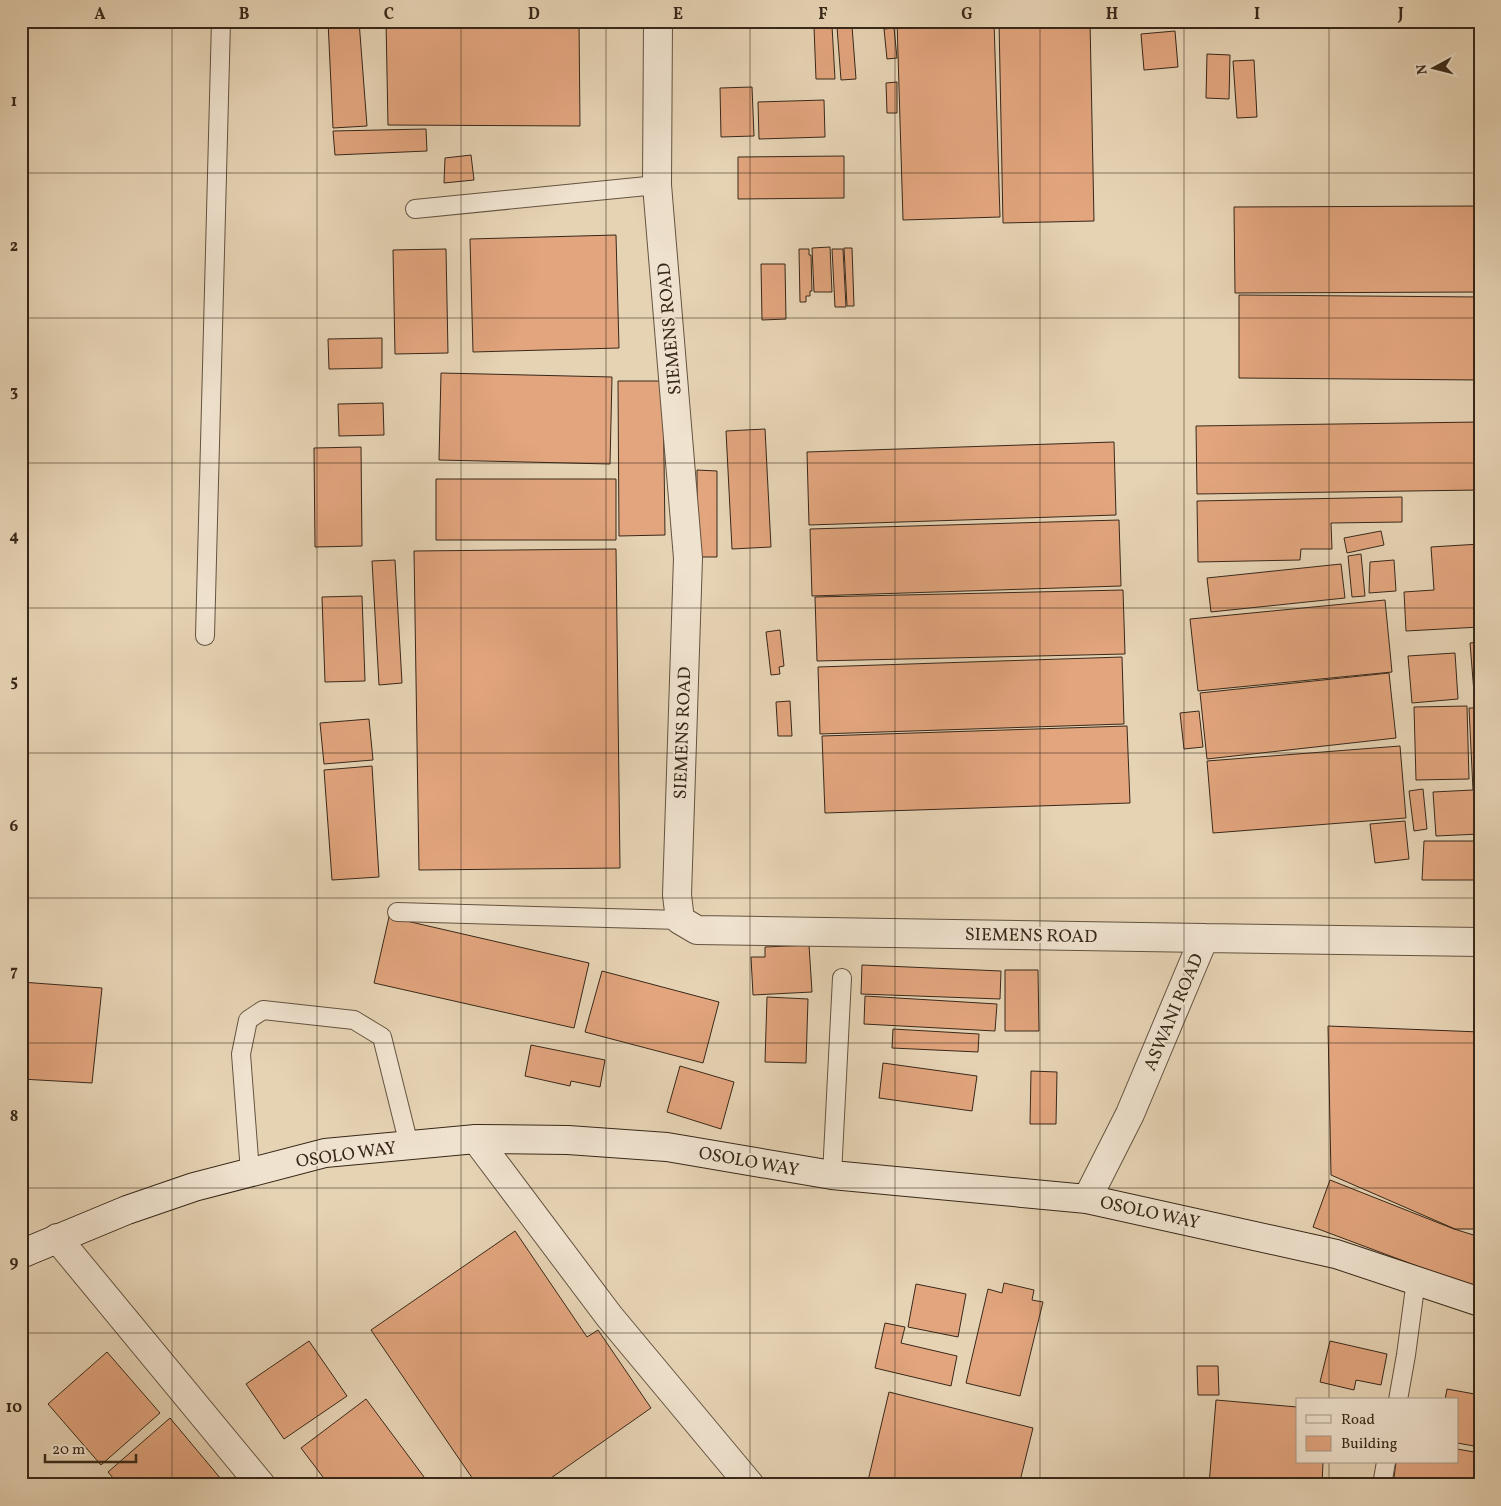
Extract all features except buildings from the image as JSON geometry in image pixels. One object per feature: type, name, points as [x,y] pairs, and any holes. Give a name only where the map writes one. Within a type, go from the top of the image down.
[{"type":"street","name":"SIEMENS ROAD","points":[[658,21],[657,185],[688,558],[677,895],[680,920],[697,930],[1204,938]]},
{"type":"street","name":"ASWANI ROAD","points":[[1087,1198],[1130,1114],[1204,938],[1480,942]]},
{"type":"street","name":"OSOLO WAY","points":[[21,1254],[127,1210],[194,1187],[325,1153],[476,1139],[568,1140],[667,1147],[832,1175],[1087,1198],[1336,1254],[1480,1302]]},
{"type":"street","points":[[476,1139],[608,1316],[750,1485]]},
{"type":"street","points":[[57,1238],[261,1485]]},
{"type":"lane","points":[[205,636],[221,21]]},
{"type":"lane","points":[[415,209],[657,185]]},
{"type":"lane","points":[[398,912],[680,920]]},
{"type":"lane","points":[[832,1175],[842,978]]},
{"type":"lane","points":[[250,1172],[241,1054],[248,1020],[263,1010],[354,1020],[382,1036],[409,1145]]},
{"type":"lane","points":[[1398,1398],[1416,1280]]},
{"type":"lane","points":[[1382,1485],[1386,1464]]}]
